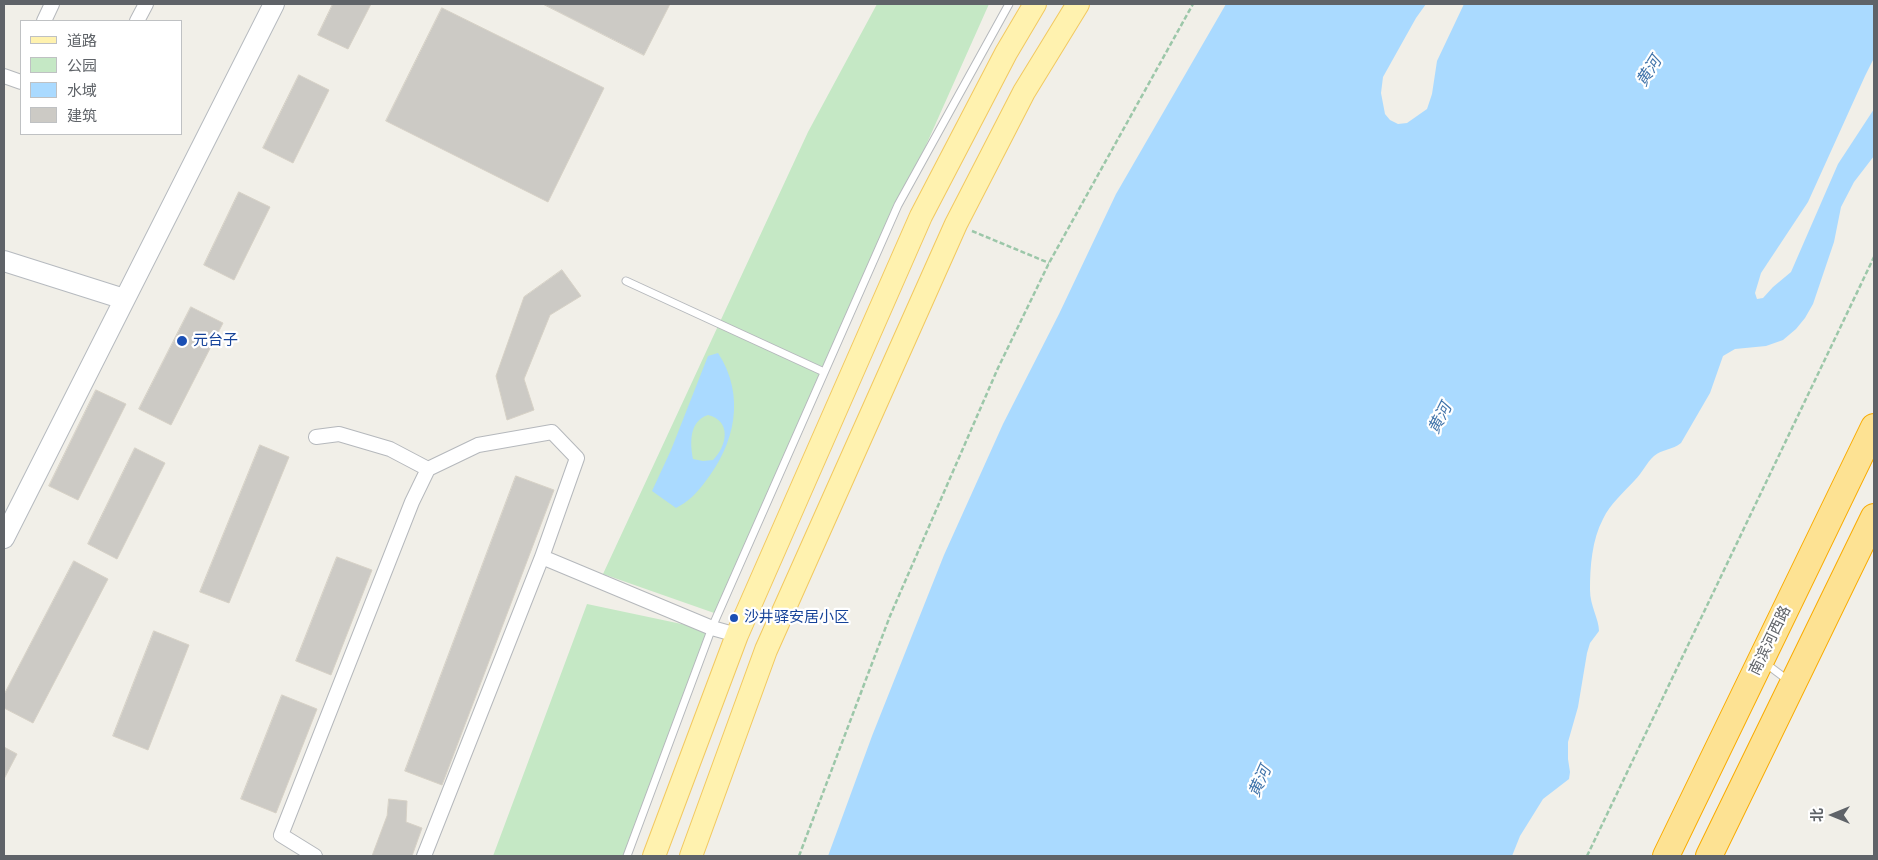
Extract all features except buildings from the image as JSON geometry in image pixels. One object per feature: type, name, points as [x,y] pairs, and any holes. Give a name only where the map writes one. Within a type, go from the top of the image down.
[{"type":"highway","name":"南滨河西路","points":[[1666,856],[1874,426]]},
{"type":"highway","points":[[1709,856],[1874,517]]},
{"type":"main road","points":[[654,856],[737,635],[921,216],[1006,53],[1036,4]]},
{"type":"main road","points":[[692,856],[766,650],[956,224],[1024,92],[1078,4]]},
{"type":"street","points":[[44,20],[52,4]]},
{"type":"street","points":[[138,20],[146,4]]},
{"type":"street","points":[[4,538],[271,5]]},
{"type":"street","points":[[4,76],[20,79]]},
{"type":"street","points":[[4,261],[124,299]]},
{"type":"street","points":[[315,856],[281,835],[412,502],[428,469],[478,445],[552,432],[577,458],[542,557],[424,856]]},
{"type":"street","points":[[316,437],[339,434],[390,449],[428,469]]},
{"type":"street","points":[[542,557],[712,628],[737,635]]},
{"type":"lane","points":[[627,856],[712,628],[898,205],[1009,4]]},
{"type":"lane","points":[[626,281],[824,372]]},
{"type":"lane","points":[[1762,660],[1793,684]]},
{"type":"path","points":[[799,856],[833,762],[890,616],[998,368],[1049,263],[1193,4]]},
{"type":"path","points":[[956,224],[1049,263]]},
{"type":"path","points":[[1587,856],[1874,257]]},
{"type":"green space","points":[[877,4],[989,4],[717,614],[603,574],[808,132]]},
{"type":"green space","points":[[587,604],[710,630],[624,856],[493,856]]},
{"type":"water","name":"黄河","points":[[1226,4],[1426,4],[1416,18],[1383,77],[1381,93],[1385,114],[1390,120],[1398,124],[1407,123],[1427,109],[1432,94],[1437,61],[1464,4],[1874,4],[1874,58],[1808,202],[1761,273],[1755,293],[1757,299],[1763,298],[1791,272],[1838,164],[1874,109],[1874,156],[1854,182],[1841,207],[1834,242],[1813,304],[1805,318],[1783,340],[1766,346],[1735,349],[1723,356],[1710,393],[1681,443],[1651,458],[1638,477],[1613,503],[1603,519],[1594,544],[1590,581],[1590,596],[1599,631],[1590,643],[1587,653],[1578,707],[1568,742],[1569,779],[1543,799],[1520,836],[1512,856],[828,856],[872,736],[944,555],[1003,424],[1059,314],[1116,194]]},
{"type":"water","points":[[718,353],[727,369],[732,386],[734,403],[730,436],[724,452],[702,486],[676,508],[652,491],[671,450],[708,356]],"holes":[[[708,415],[716,418],[724,428],[725,434],[722,448],[713,460],[693,459],[691,440],[694,427],[697,422]]]},
{"type":"place","name":"元台子","points":[[182,341]]},
{"type":"place","name":"沙井驿安居小区","points":[[734,618]]}]
